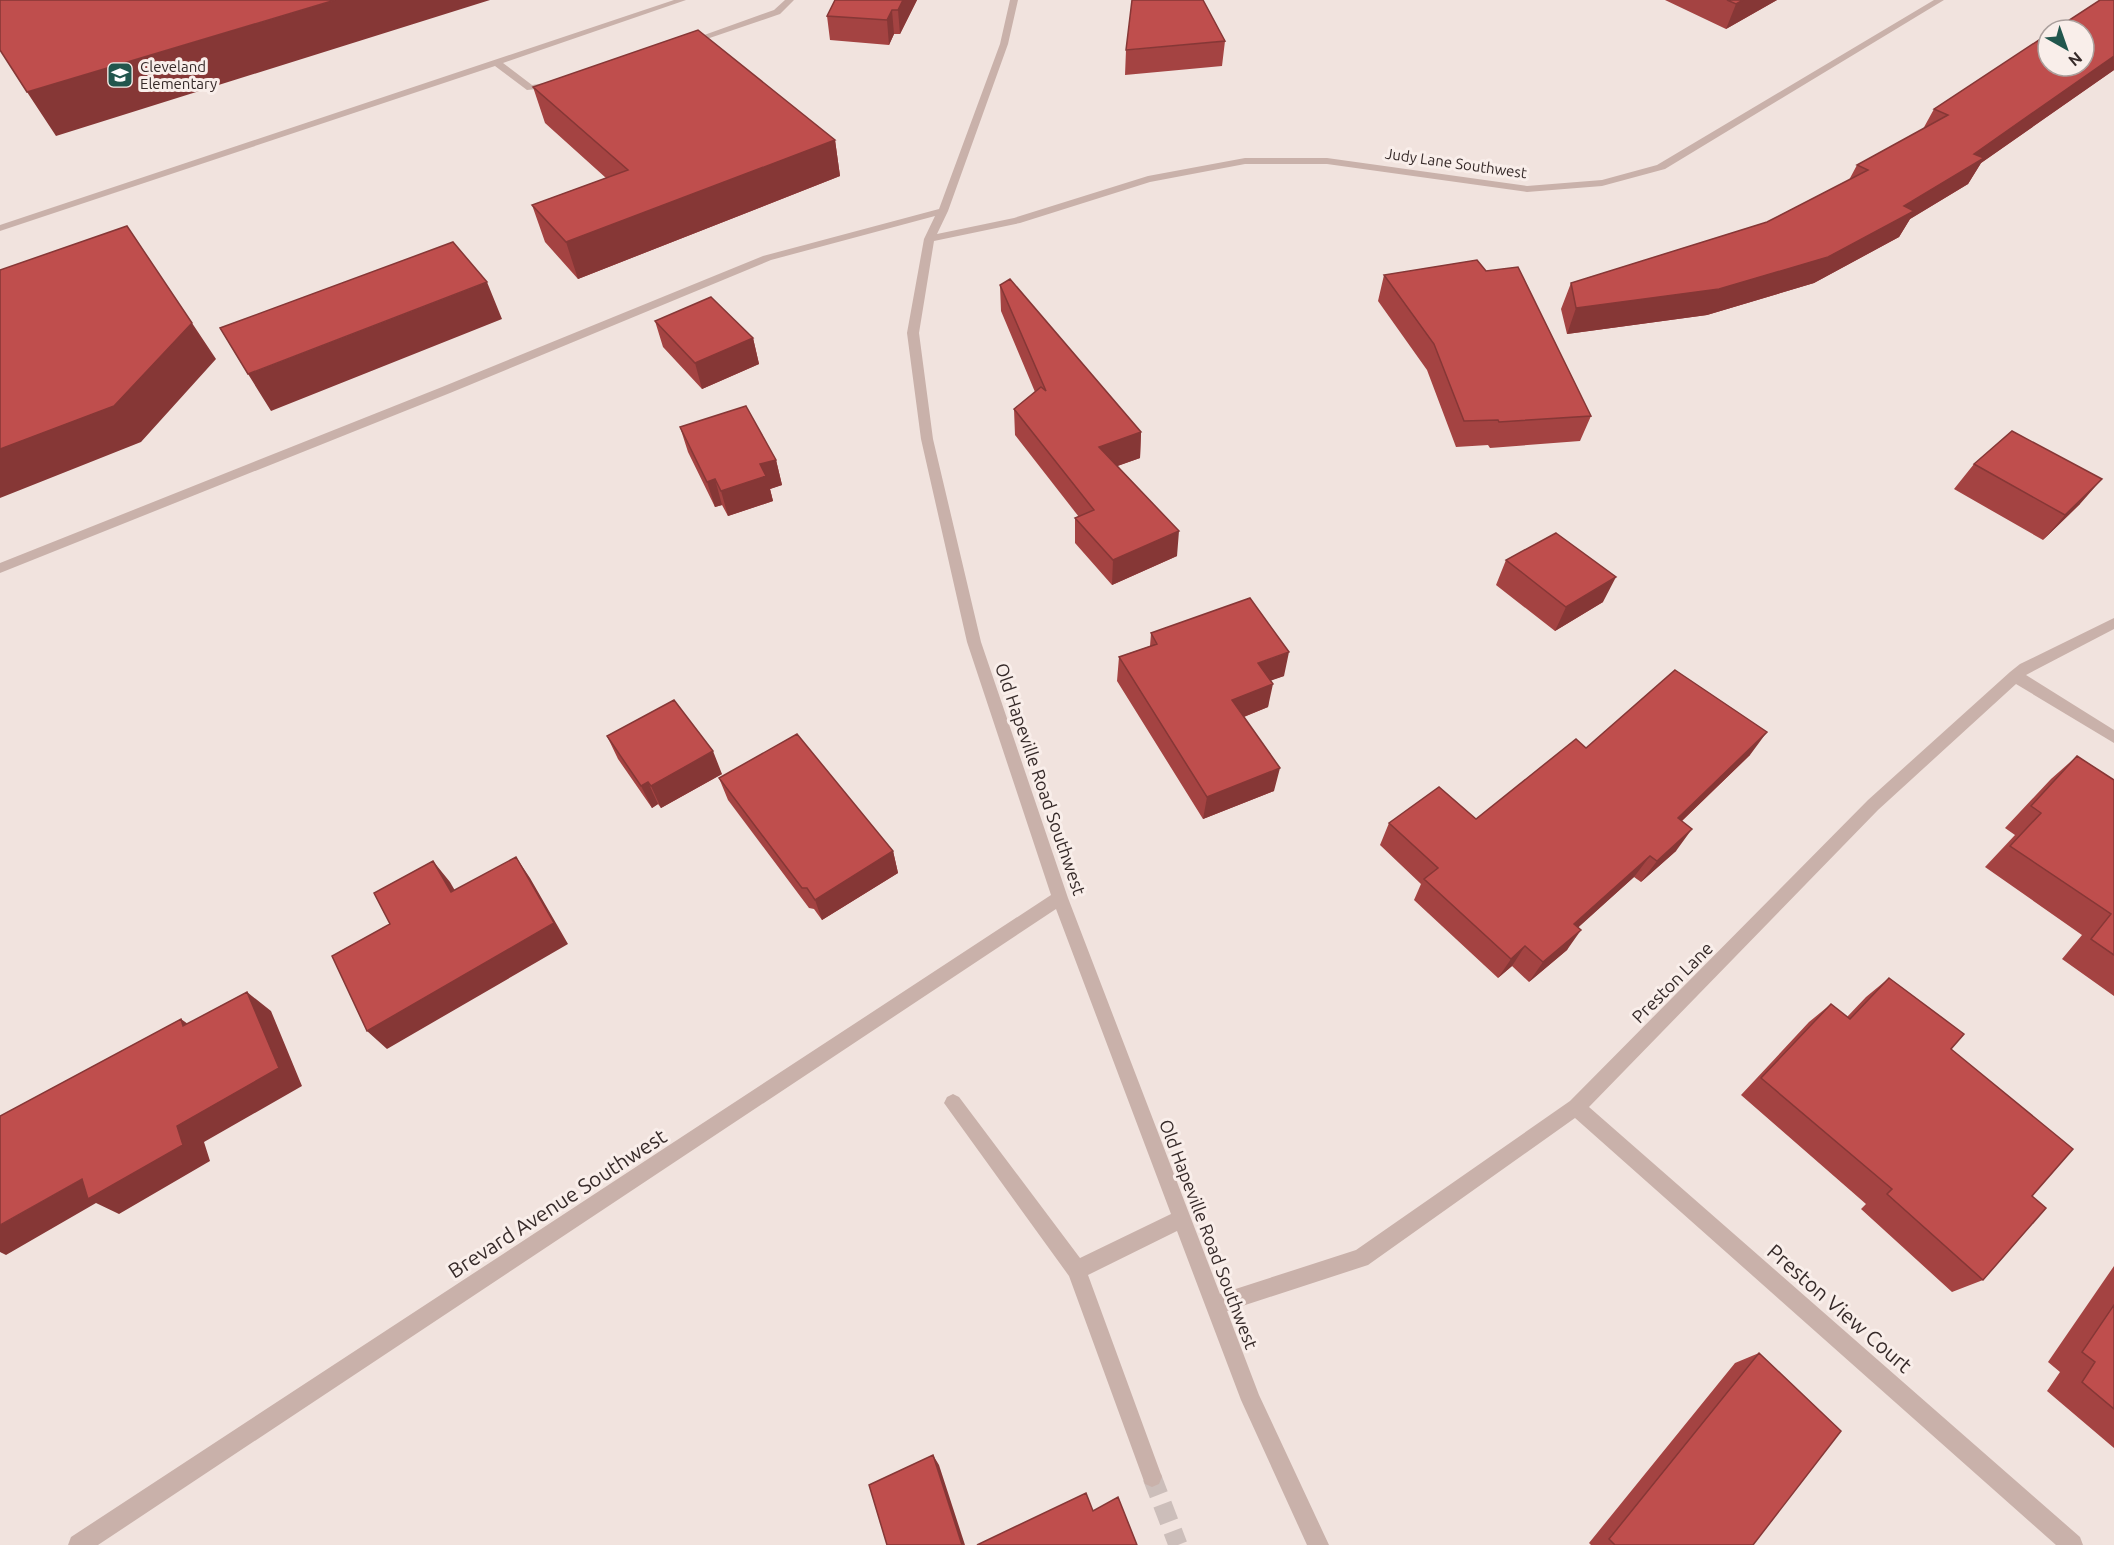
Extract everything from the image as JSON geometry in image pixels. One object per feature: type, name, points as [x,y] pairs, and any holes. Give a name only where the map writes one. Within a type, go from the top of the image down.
[{"type":"street","points":[[0,228],[682,0]]},
{"type":"street","points":[[680,45],[777,12],[790,0]]},
{"type":"street","name":"Old Hapeville Road Southwest","points":[[1014,0],[1004,44],[943,211],[929,239],[913,333],[927,439],[974,642],[1060,898],[1251,1400],[1318,1545]]},
{"type":"street","name":"Judy Lane Southwest","points":[[929,239],[1016,221],[1148,180],[1245,161],[1327,160],[1527,189],[1602,183],[1661,167],[1940,0]]},
{"type":"street","points":[[496,62],[530,88],[561,84]]},
{"type":"street","points":[[0,568],[446,390],[767,258],[943,211]]},
{"type":"street","name":"Preston Lane","points":[[1216,1305],[1361,1258],[1576,1107],[1873,805],[2015,676],[2025,668],[2114,623]]},
{"type":"street","points":[[2015,676],[2114,737]]},
{"type":"street","name":"Brevard Avenue Southwest","points":[[79,1545],[1060,898]]},
{"type":"street","points":[[953,1103],[1077,1270],[1152,1477]]},
{"type":"street","name":"Preston View Court","points":[[1576,1107],[2072,1545]]},
{"type":"street","points":[[1077,1270],[1182,1219]]},
{"type":"building","points":[[0,0],[335,0],[27,92],[0,50]]},
{"type":"building","points":[[835,0],[903,0],[898,10],[892,10],[887,20],[827,16]]},
{"type":"building","points":[[1132,0],[1203,0],[1225,41],[1126,50]]},
{"type":"building","points":[[1727,0],[1743,0],[1736,4]]},
{"type":"building","points":[[2100,0],[2114,0],[2114,56],[2096,69],[2096,18],[2072,18]]},
{"type":"building","points":[[698,30],[835,140],[566,242],[532,205],[628,170],[533,87]]},
{"type":"building","points":[[2036,42],[2036,78],[2083,78],[1974,154],[1984,158],[1904,206],[1914,211],[1828,257],[1719,289],[1576,308],[1571,283],[1767,222],[1868,170],[1857,165],[1948,115],[1934,109]]},
{"type":"building","points":[[127,226],[192,323],[114,406],[0,449],[0,270]]},
{"type":"building","points":[[453,242],[487,282],[248,374],[220,328]]},
{"type":"building","points":[[1477,260],[1486,271],[1518,267],[1591,416],[1499,422],[1498,420],[1464,421],[1434,344],[1384,275]]},
{"type":"building","points":[[1010,279],[1141,432],[1099,447],[1179,531],[1113,560],[1075,518],[1094,510],[1014,409],[1041,387],[1046,391],[1000,285]]},
{"type":"building","points":[[711,297],[753,338],[695,363],[655,321]]},
{"type":"building","points":[[746,406],[776,460],[760,464],[766,476],[721,491],[715,479],[707,482],[680,427]]},
{"type":"building","points":[[2012,431],[2102,479],[2065,515],[1974,464]]},
{"type":"building","points":[[1556,533],[1616,577],[1566,607],[1506,560]]},
{"type":"building","points":[[1250,598],[1289,652],[1258,663],[1273,684],[1232,700],[1280,768],[1207,797],[1119,657],[1157,644],[1151,633]]},
{"type":"building","points":[[1675,670],[1767,732],[1678,818],[1692,829],[1657,861],[1650,856],[1574,924],[1581,930],[1543,962],[1525,946],[1511,959],[1424,879],[1438,868],[1389,823],[1439,787],[1476,819],[1576,739],[1586,748]]},
{"type":"building","points":[[674,700],[713,751],[651,786],[648,782],[641,786],[607,736]]},
{"type":"building","points":[[797,734],[893,851],[815,900],[807,888],[802,888],[719,778]]},
{"type":"building","points":[[2077,756],[2114,780],[2114,955],[2091,939],[2111,914],[2010,846],[2041,813],[2031,806]]},
{"type":"building","points":[[516,857],[554,923],[367,1031],[332,956],[390,924],[374,893],[433,861],[451,892]]},
{"type":"building","points":[[1889,978],[1964,1034],[1951,1049],[2073,1149],[2032,1196],[2046,1208],[1983,1280],[1887,1194],[1892,1189],[1761,1078],[1831,1004],[1850,1019]]},
{"type":"building","points":[[247,992],[279,1068],[177,1126],[183,1145],[88,1199],[82,1179],[0,1225],[0,1116],[181,1019],[183,1026]]},
{"type":"building","points":[[2114,1305],[2114,1409],[2082,1382],[2095,1362],[2082,1352]]},
{"type":"building","points":[[1759,1353],[1841,1431],[1753,1545],[1615,1545],[1609,1539]]},
{"type":"building","points":[[933,1455],[962,1545],[887,1545],[869,1485]]},
{"type":"building","points":[[1086,1493],[1093,1511],[1118,1497],[1137,1545],[977,1545]]},
{"type":"tunnel","points":[[1152,1477],[1178,1545]]},
{"type":"place","name":"Cleveland Elementary","points":[[120,75]]}]
